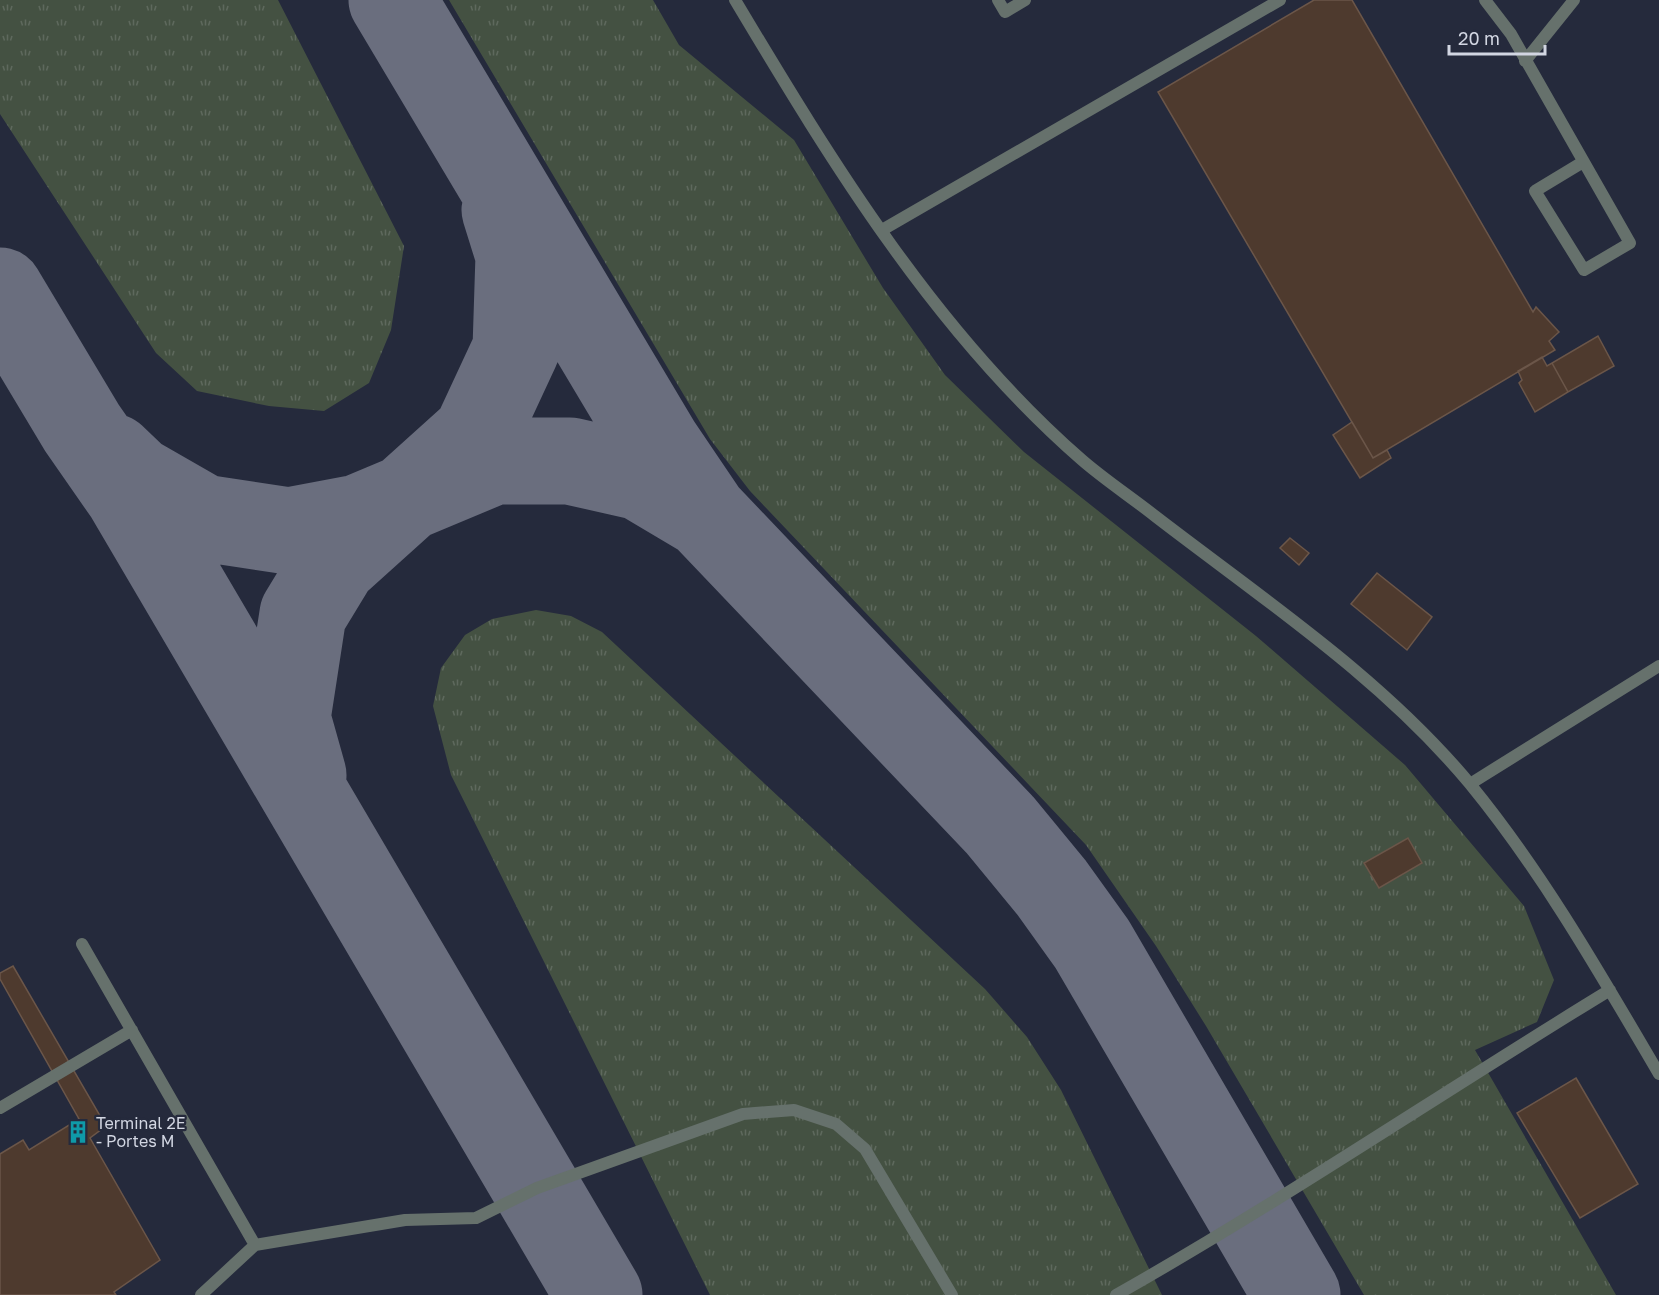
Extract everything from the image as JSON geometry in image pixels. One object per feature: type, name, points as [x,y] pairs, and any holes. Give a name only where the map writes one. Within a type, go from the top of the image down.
[{"type":"lane","points":[[735,0],[808,123],[882,230],[992,373],[1082,460],[1360,673],[1445,754],[1506,829],[1610,990],[1659,1074]]},
{"type":"lane","points":[[998,0],[1005,12],[1024,0]]},
{"type":"lane","points":[[882,230],[1280,0]]},
{"type":"lane","points":[[1485,0],[1496,10],[1630,243],[1584,270],[1535,191],[1583,162]]},
{"type":"lane","points":[[1496,10],[1504,0]]},
{"type":"lane","points":[[1525,61],[1574,0]]},
{"type":"lane","points":[[1470,784],[1659,666]]},
{"type":"lane","points":[[82,944],[255,1245]]},
{"type":"lane","points":[[1116,1295],[1250,1216],[1610,990]]},
{"type":"lane","points":[[0,1108],[132,1030]]},
{"type":"lane","points":[[201,1295],[255,1245],[405,1220],[476,1218],[537,1188],[743,1114],[794,1110],[836,1124],[865,1149],[952,1295]]},
{"type":"green space","points":[[0,0],[278,0],[404,246],[391,330],[369,383],[324,411],[269,406],[197,391],[156,353],[0,114]]},
{"type":"green space","points":[[449,0],[653,0],[679,45],[794,140],[883,288],[945,375],[1024,452],[1256,636],[1405,765],[1524,906],[1554,980],[1537,1022],[1475,1050],[1616,1295],[1364,1295],[1206,1026],[1156,946],[1086,845],[750,491],[710,439]]},
{"type":"green space","points":[[536,610],[571,616],[602,632],[985,989],[1027,1037],[1061,1090],[1162,1295],[710,1295],[451,775],[433,706],[441,668],[465,635],[492,619]]},
{"type":"building","points":[[1314,0],[1352,0],[1533,312],[1536,307],[1559,332],[1549,341],[1555,350],[1373,458],[1158,92]]},
{"type":"building","points":[[1598,336],[1614,366],[1568,392],[1552,363]]},
{"type":"building","points":[[1542,357],[1547,366],[1552,363],[1568,392],[1535,412],[1519,383],[1522,380],[1518,371]]},
{"type":"building","points":[[1352,422],[1373,458],[1387,450],[1391,458],[1360,478],[1333,435]]},
{"type":"building","points":[[1290,538],[1309,553],[1299,565],[1280,548]]},
{"type":"building","points":[[1377,573],[1432,617],[1407,650],[1351,604]]},
{"type":"building","points":[[1408,838],[1422,863],[1379,888],[1364,863]]},
{"type":"building","name":"Terminal 2E - Portes M","points":[[13,966],[106,1126],[90,1138],[160,1260],[114,1292],[116,1295],[0,1295],[0,1154],[23,1140],[29,1150],[79,1119],[0,979],[0,973]]},
{"type":"building","points":[[1576,1078],[1638,1184],[1580,1218],[1517,1113]]},
{"type":"taxiway","points":[[392,0],[657,444],[705,515],[1000,825],[1051,887],[1092,944],[1297,1295]]},
{"type":"taxiway","points":[[303,775],[287,718],[303,614],[334,563],[476,435],[516,349],[519,255],[505,210]]},
{"type":"taxiway","points":[[0,291],[82,428],[128,494],[599,1295]]},
{"type":"taxiway","points":[[112,457],[135,479],[203,518],[289,531],[358,518],[494,461],[570,461],[641,477],[705,515]]},
{"type":"place","name":"Terminal 2E - Portes M","points":[[78,1132]]}]
